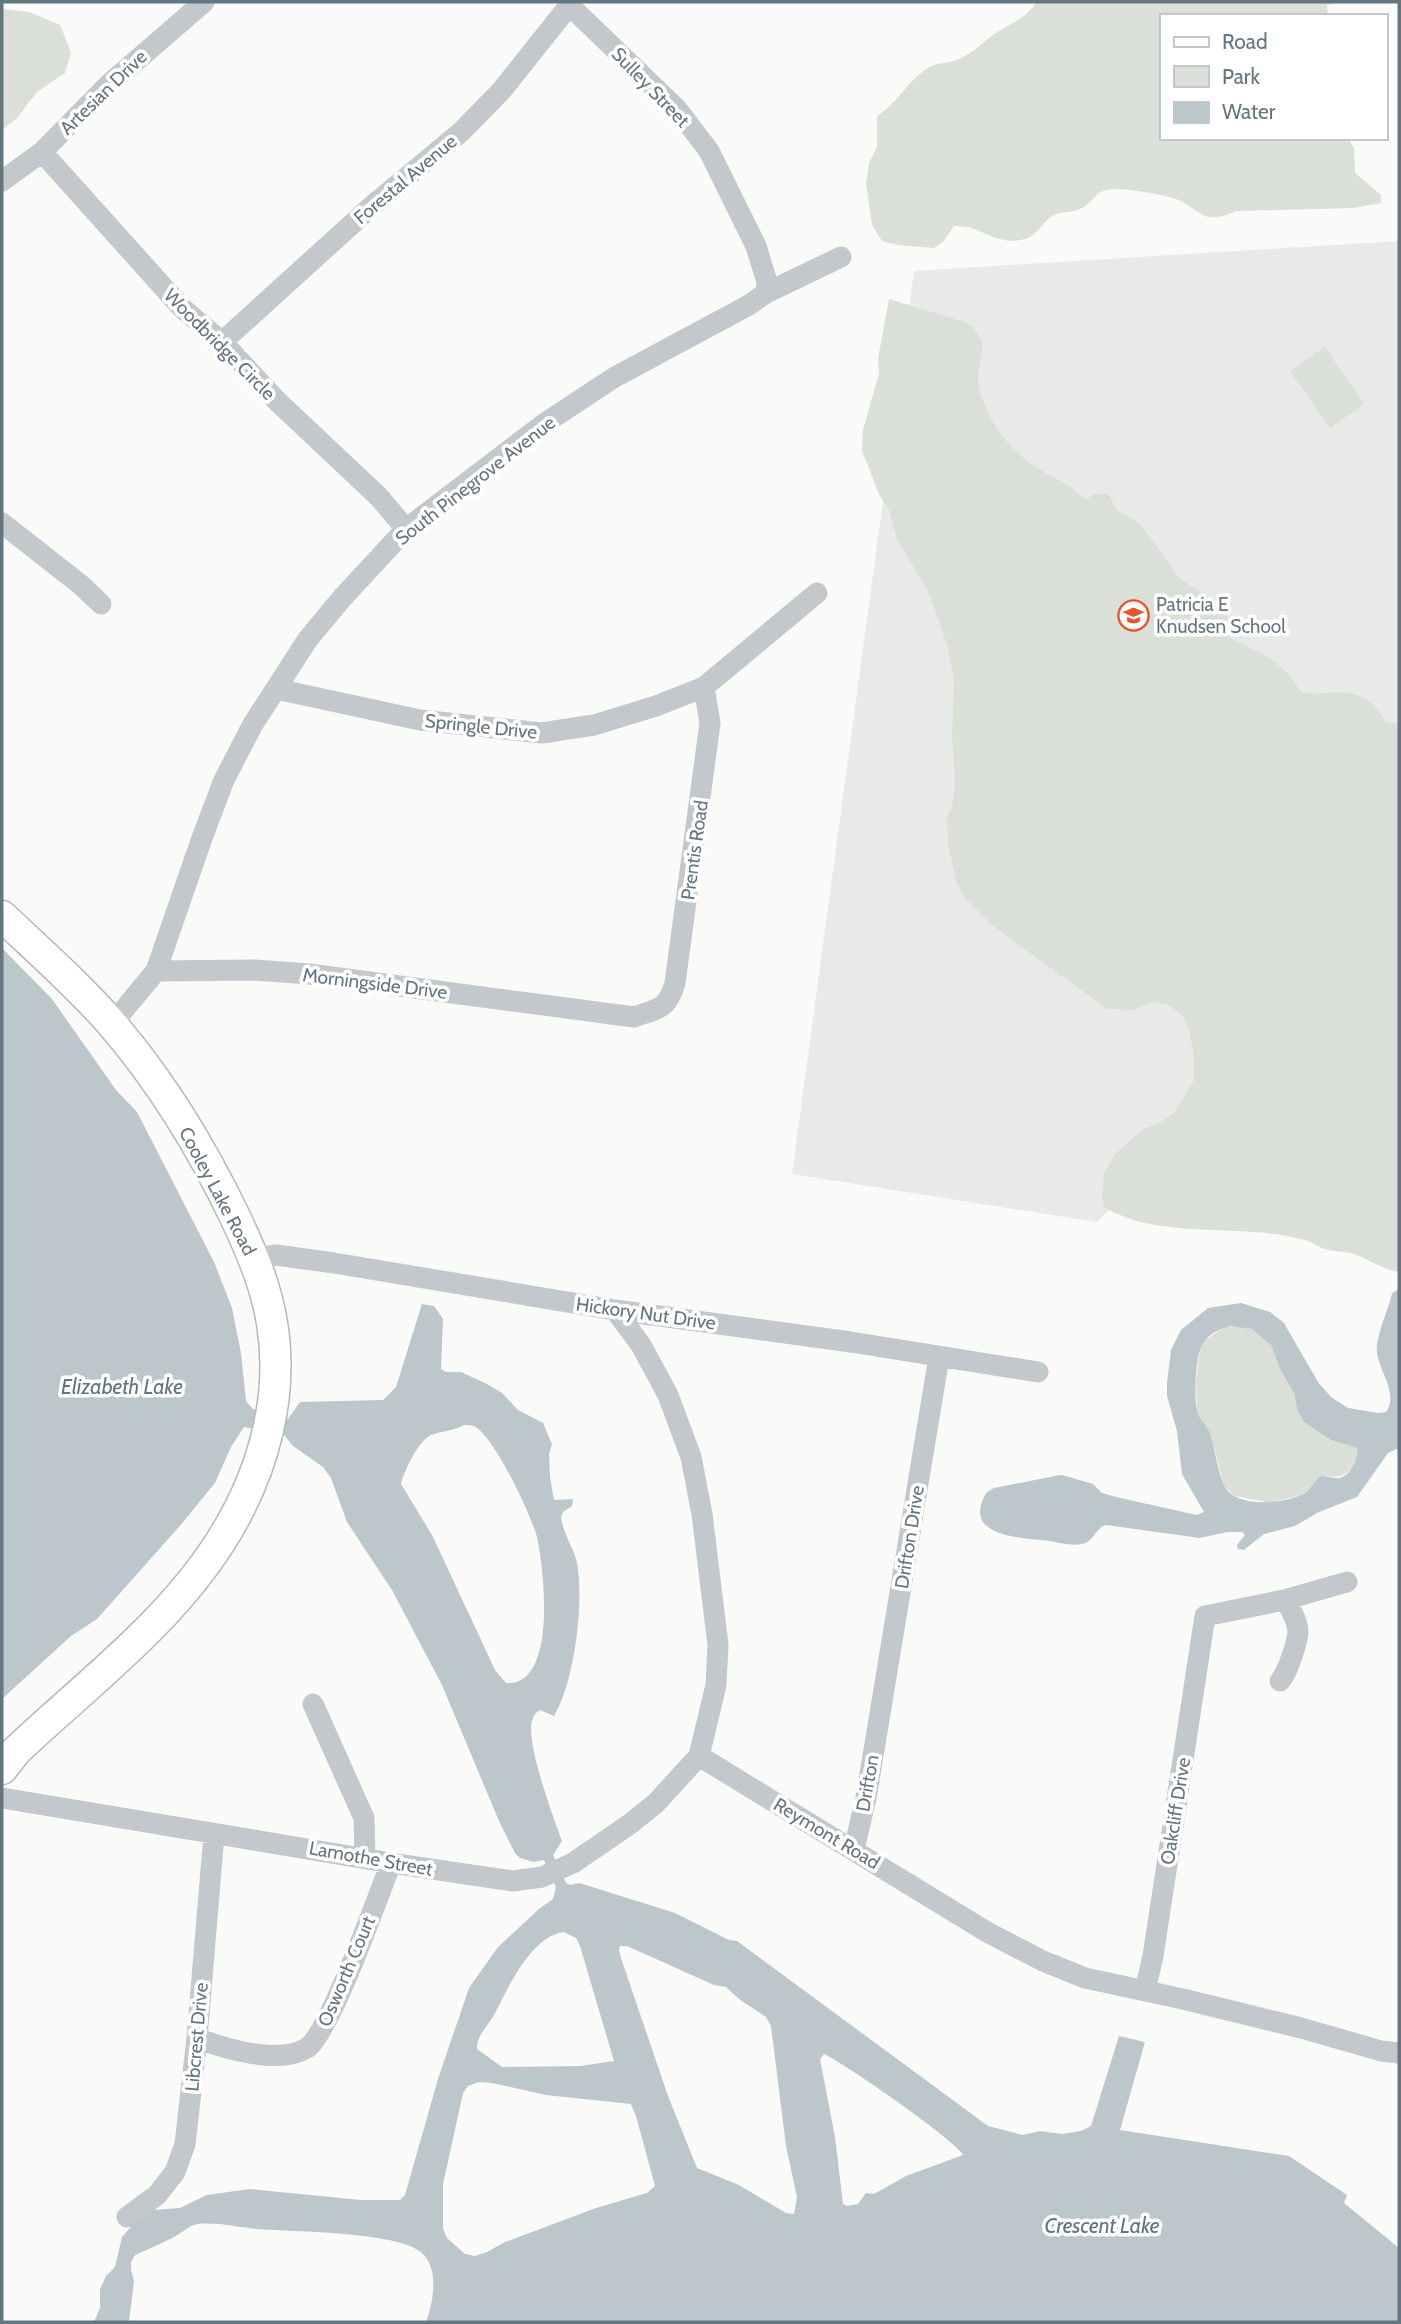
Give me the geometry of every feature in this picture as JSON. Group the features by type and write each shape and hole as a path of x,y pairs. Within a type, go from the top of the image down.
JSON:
{"main road":[{"name":"Cooley Lake Road","path":"2,916 66,975 112,1024 181,1120 218,1181 255,1258 272,1324 275,1365 273,1404 266,1439 249,1489 227,1531 189,1586 128,1649 16,1751 2,1769"}],"street":[{"name":"Artesian Drive","path":"2,181 42,152 108,85 204,2"},
{"name":"Sulley Street","path":"571,4 677,109 709,151 757,246 767,282 766,293"},
{"name":"Forestal Avenue","path":"222,342 373,205 461,132 502,90 571,4"},
{"name":"Woodbridge Circle","path":"42,152 182,308 222,342 277,401 379,497 407,529"},
{"name":"South Pinegrove Avenue","path":"156,971 224,780 253,724 308,639 407,529 545,424 615,377 749,305 766,293 841,257"},
{"path":"2,523 101,604"},
{"name":"Springle Drive","path":"276,689 420,720 542,733 594,725 656,706 704,687 817,593"},
{"name":"Prentis Road","path":"660,1008 671,999 676,983 699,819 710,723 704,687"},
{"name":"Morningside Drive","path":"156,971 254,970 309,974 634,1017 660,1008"},
{"path":"112,1024 156,971"},
{"name":"Hickory Nut Drive","path":"255,1258 276,1255 334,1263 615,1310 852,1342 1038,1373"},
{"path":"615,1310 641,1345 668,1395 691,1457 700,1503 718,1645 716,1685 699,1756"},
{"name":"Drifton Drive","path":"877,1717 939,1357"},
{"path":"1284,1600 1347,1582"},
{"path":"1280,1681 1286,1675 1298,1630 1288,1603 1284,1600"},
{"name":"Oakcliff Drive","path":"1145,1991 1153,1956 1205,1616 1284,1600"},
{"path":"313,1704 364,1818 365,1858"},
{"name":"Drifton","path":"854,1849 866,1798 877,1717"},
{"name":"Reymont Road","path":"699,1756 987,1932 1043,1961 1085,1978 1288,2025 1381,2051 1399,2053"},
{"name":"Lamothe Street","path":"2,1798 513,1881 555,1871 573,1863 656,1804 699,1756"},
{"name":"Libcrest Drive","path":"127,2217 157,2194 175,2172 185,2144 214,1834"},
{"name":"Osworth Court","path":"197,2038 216,2045 265,2055 298,2052 315,2041 330,2014 391,1863"}],"shaded area":[{"name":"Patricia E Knudsen School","path":"1399,241 1399,959 1096,1222 792,1174 914,271"}],"green space":[{"path":"1036,2 1341,2 1327,5 1328,14 1160,14 1160,140 1349,140 1354,148 1355,173 1381,195 1381,203 1354,208 1236,211 1224,216 1208,217 1173,198 1115,189 1098,193 1080,209 1054,215 1025,239 1005,240 972,228 954,226 943,242 934,248 882,241 872,225 866,183 869,163 877,147 877,116 921,73 932,66 955,61 969,54 1032,8"},
{"path":"2,9 29,12 60,25 71,53 65,73 37,92 17,118 2,130"},
{"path":"889,299 967,323 975,330 982,344 978,373 980,392 994,424 1008,443 1034,466 1070,487 1084,499 1088,499 1092,494 1109,494 1116,509 1141,525 1179,578 1219,604 1227,615 1230,638 1270,658 1288,674 1302,693 1350,693 1368,701 1386,723 1399,723 1399,1272 1354,1254 1326,1249 1283,1235 1154,1225 1105,1208 1102,1198 1104,1174 1114,1155 1143,1129 1174,1113 1194,1080 1190,1034 1183,1016 1169,1005 1152,1002 1132,1010 1107,1009 993,926 966,899 957,884 948,844 947,820 955,783 952,736 954,679 947,645 929,593 897,539 889,510 879,494 862,451 863,430 879,374 878,359"},
{"path":"1325,347 1364,404 1330,428 1290,371"},
{"path":"1224,1327 1252,1329 1271,1345 1280,1369 1294,1393 1297,1409 1330,1440 1357,1448 1357,1461 1345,1474 1327,1476 1301,1495 1270,1503 1235,1496 1224,1486 1210,1433 1197,1413 1196,1381 1203,1342"}],"water":[{"path":"2,948 52,999 116,1090 137,1112 214,1262 232,1308 241,1353 246,1401 253,1409 288,1419 300,1402 383,1400 396,1387 422,1304 434,1306 443,1319 441,1369 446,1372 461,1372 487,1384 502,1393 518,1410 543,1423 552,1444 549,1454 554,1500 573,1501 572,1506 563,1512 561,1517 576,1557 579,1580 576,1641 567,1683 554,1716 540,1710 533,1717 531,1728 541,1778 562,1841 553,1855 566,1883 579,1883 675,1913 729,1940 737,1941 988,2126 1023,2135 1040,2131 1062,2134 1081,2131 1091,2126 1119,2036 1145,2042 1120,2130 1289,2156 1347,2195 1344,2203 1399,2248 1399,2322 426,2322 431,2306 432,2270 424,2255 412,2247 371,2237 198,2224 135,2255 131,2262 134,2281 129,2322 94,2322 100,2308 100,2289 106,2276 115,2267 122,2237 136,2221 153,2210 180,2208 207,2195 250,2189 361,2200 400,2200 405,2195 438,2079 469,1988 498,1947 553,1899 556,1887 544,1860 534,1862 520,1858 515,1853 442,1685 392,1590 347,1522 331,1478 323,1467 293,1446 284,1435 244,1427 231,1447 215,1483 178,1528 97,1619 71,1636 2,1699","holes":["474,1426 502,1460 528,1512 540,1552 544,1598 541,1647 534,1666 523,1679 506,1683 495,1670 432,1535 401,1484 413,1456 426,1438 460,1427","564,1932 576,1938 580,1946 614,2061 580,2066 502,2067 477,2049 478,2040 522,1965 541,1943","620,1946 627,1946 714,1985 726,1987 766,2017 771,2026 786,2146 797,2197 794,2214 786,2213 739,2185 697,2168 668,2096 619,1950","824,2054 898,2102 942,2135 963,2155 906,2176 874,2194 866,2193 858,2204 847,2206 843,2204 835,2137 820,2059","479,2082 546,2095 631,2104 655,2186 647,2193 596,2208 505,2242 487,2252 475,2256 465,2254 447,2238 443,2229 443,2184 463,2093 468,2086"]},
{"path":"1399,1289 1399,1448 1388,1453 1357,1497 1319,1512 1295,1526 1264,1534 1244,1550 1238,1549 1237,1545 1245,1535 1242,1532 1227,1532 1200,1538 1106,1525 1086,1543 1078,1545 1011,1536 988,1526 981,1518 981,1507 987,1492 994,1488 1062,1475 1093,1484 1102,1493 1116,1497 1197,1515 1204,1512 1182,1474 1177,1431 1167,1396 1171,1350 1181,1330 1208,1308 1241,1303 1270,1312 1284,1323 1318,1382 1331,1397 1348,1408 1386,1412 1389,1390 1378,1360 1377,1346 1392,1293","holes":["1227,1327 1252,1329 1271,1345 1280,1369 1294,1393 1297,1409 1304,1422 1331,1440 1357,1448 1353,1466 1344,1476 1321,1476 1306,1492 1273,1502 1249,1501 1230,1493 1224,1485 1210,1433 1197,1410 1197,1365 1204,1342"]}],"place":[{"name":"Patricia E Knudsen School","path":"1133,615"}],"water label":[{"name":"Elizabeth Lake","path":"122,1387"},
{"name":"Crescent Lake","path":"1102,2226"}]}
